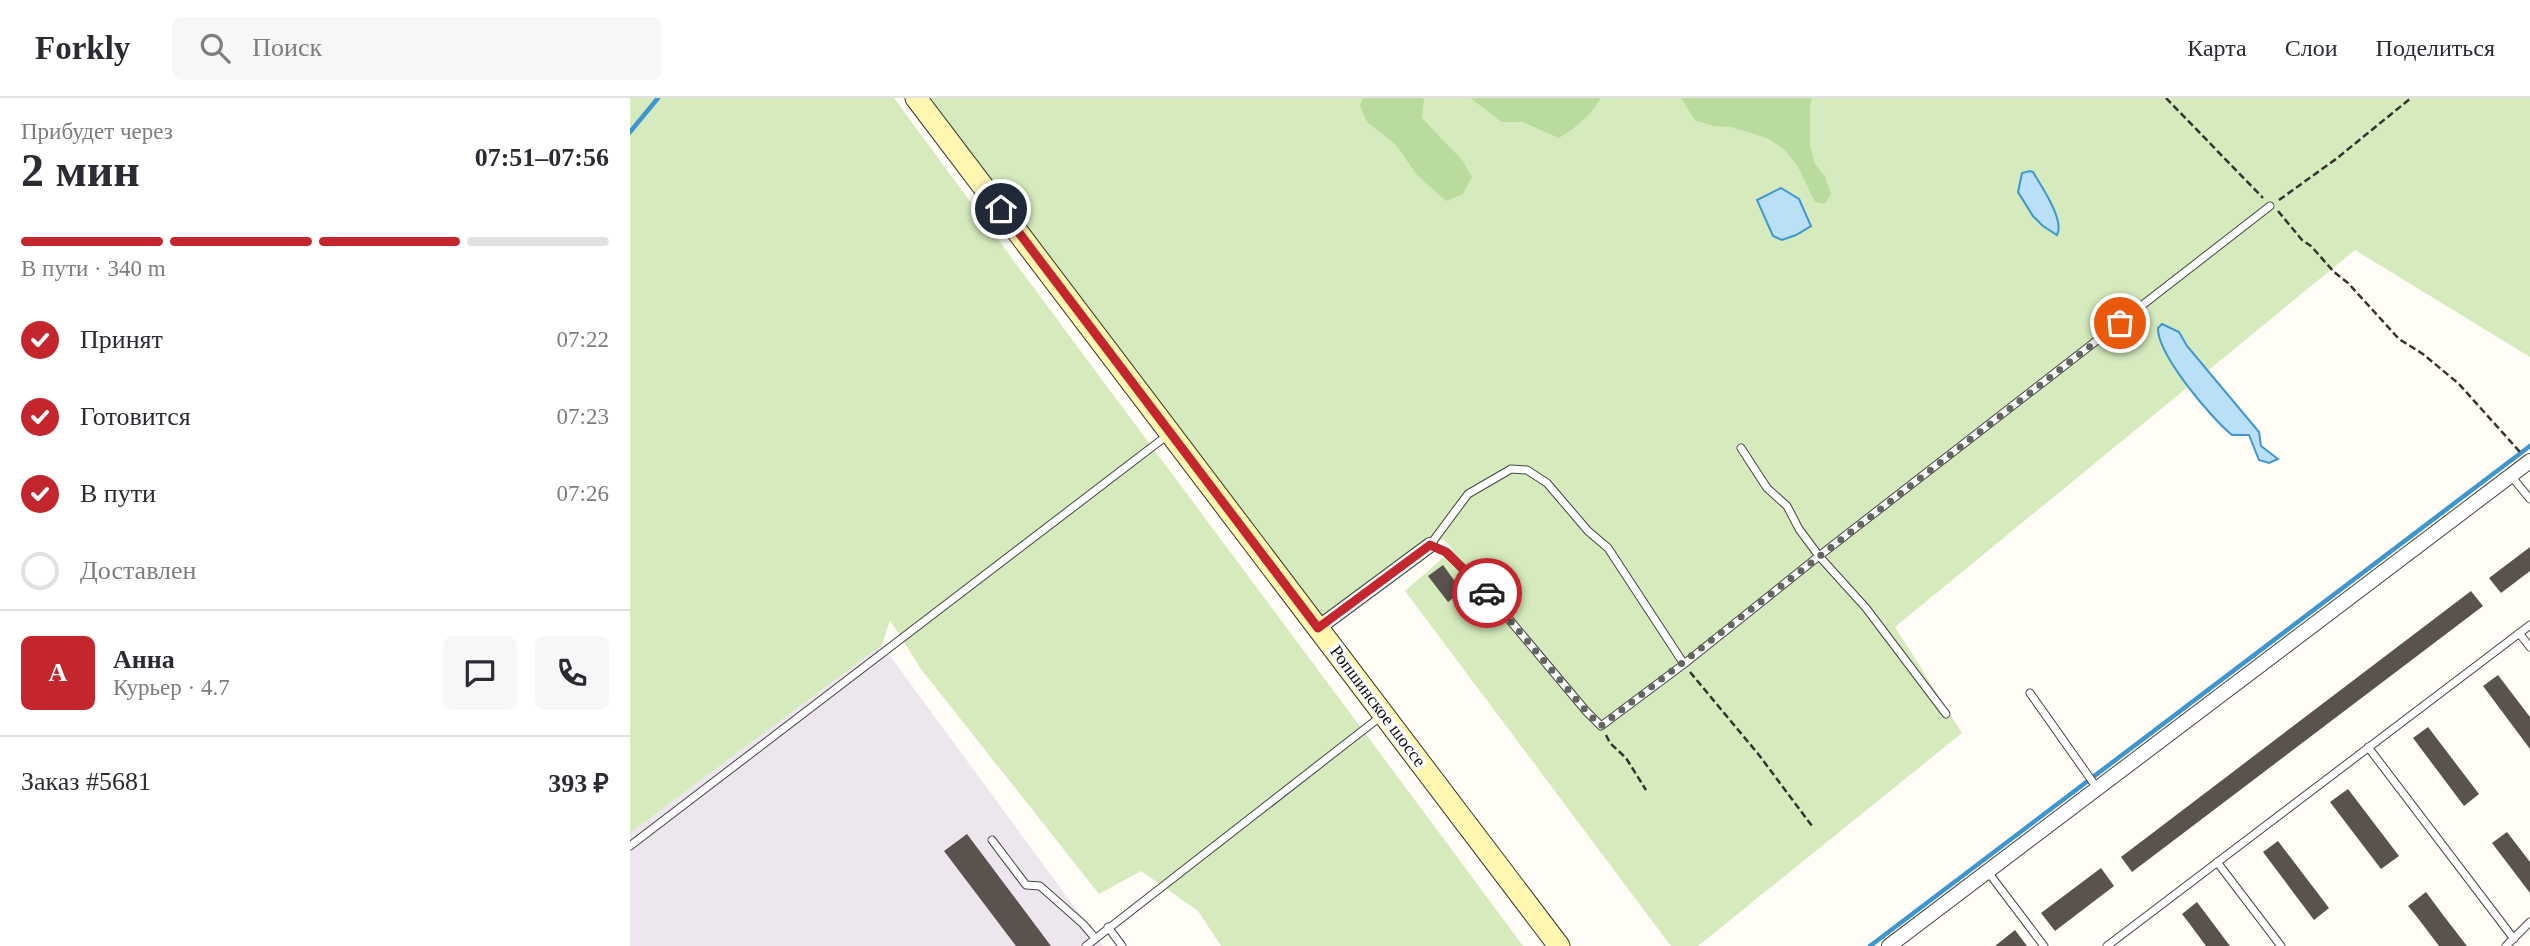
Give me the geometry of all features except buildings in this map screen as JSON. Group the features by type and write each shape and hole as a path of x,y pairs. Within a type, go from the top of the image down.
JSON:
{"main road":[{"name":"Ропшинское шоссе","path":"916,98 1559,946"}],"street":[{"path":"1889,946 2530,461"},
{"path":"1318,628 1430,545"}],"lane":[{"path":"1684,664 1608,548 1588,531 1547,483 1527,470 1511,469 1468,494 1430,545 1446,552 1482,587 1601,726 1684,664 2270,206"},
{"path":"630,846 1170,432"},
{"path":"1741,448 1767,488 1787,506 1799,529 1819,556 1866,608 1946,714"},
{"path":"2511,475 2530,499"},
{"path":"2107,946 2530,625"},
{"path":"2519,633 2530,647"},
{"path":"2030,693 2097,789"},
{"path":"1086,946 1384,715"},
{"path":"2368,747 2514,939"},
{"path":"992,840 1026,885 1040,886 1095,938"},
{"path":"2217,862 2281,946"},
{"path":"1987,872 2044,946"},
{"path":"2506,946 2530,922"},
{"path":"1108,928 1122,946"}],"path":[{"path":"2165,98 2270,206 2281,214 2302,240 2348,283 2399,339 2423,354 2459,384 2517,448"},
{"path":"2270,206 2336,159 2411,98"},
{"path":"1684,664 1759,755 1812,826"},
{"path":"1601,726 1610,743 1626,758 1646,790"}],"shaded area":[{"path":"882,645 1103,946 630,946 630,833"}],"green space":[{"path":"630,98 894,98 1523,946 1221,946 1198,911 1141,871 1099,894 921,669 890,620 882,645 630,833"},
{"path":"929,98 2530,98 2530,357 2355,250 1895,627 1962,733 1698,946 1671,946 1405,591 1453,549 1443,539 1326,625"},
{"path":"1363,98 1424,98 1422,118 1462,160 1472,177 1463,194 1446,201 1417,175 1396,145 1367,122 1360,106"},
{"path":"1470,98 1601,98 1583,121 1559,138 1522,122 1502,122"},
{"path":"1681,98 1812,98 1810,144 1814,162 1825,177 1831,194 1825,204 1815,202 1798,167 1786,151 1769,139 1732,127 1713,126 1695,120"}],"water":[{"path":"2030,171 2055,212 2059,229 2057,235 2033,216 2018,192 2022,173"},
{"path":"1781,188 1799,199 1811,226 1782,240 1773,236 1757,200"},
{"path":"2162,324 2179,332 2187,346 2259,432 2261,446 2278,459 2269,463 2259,460 2249,435 2232,435 2211,415 2175,369 2166,353 2158,328"}],"waterway":[{"path":"630,132 658,98"},
{"path":"1870,946 2530,446"}],"way so far":[{"path":"1487,593 1601,726 2120,323"}],"route":[{"path":"1001,209 1318,628 1430,545 1446,552 1487,593"}]}
